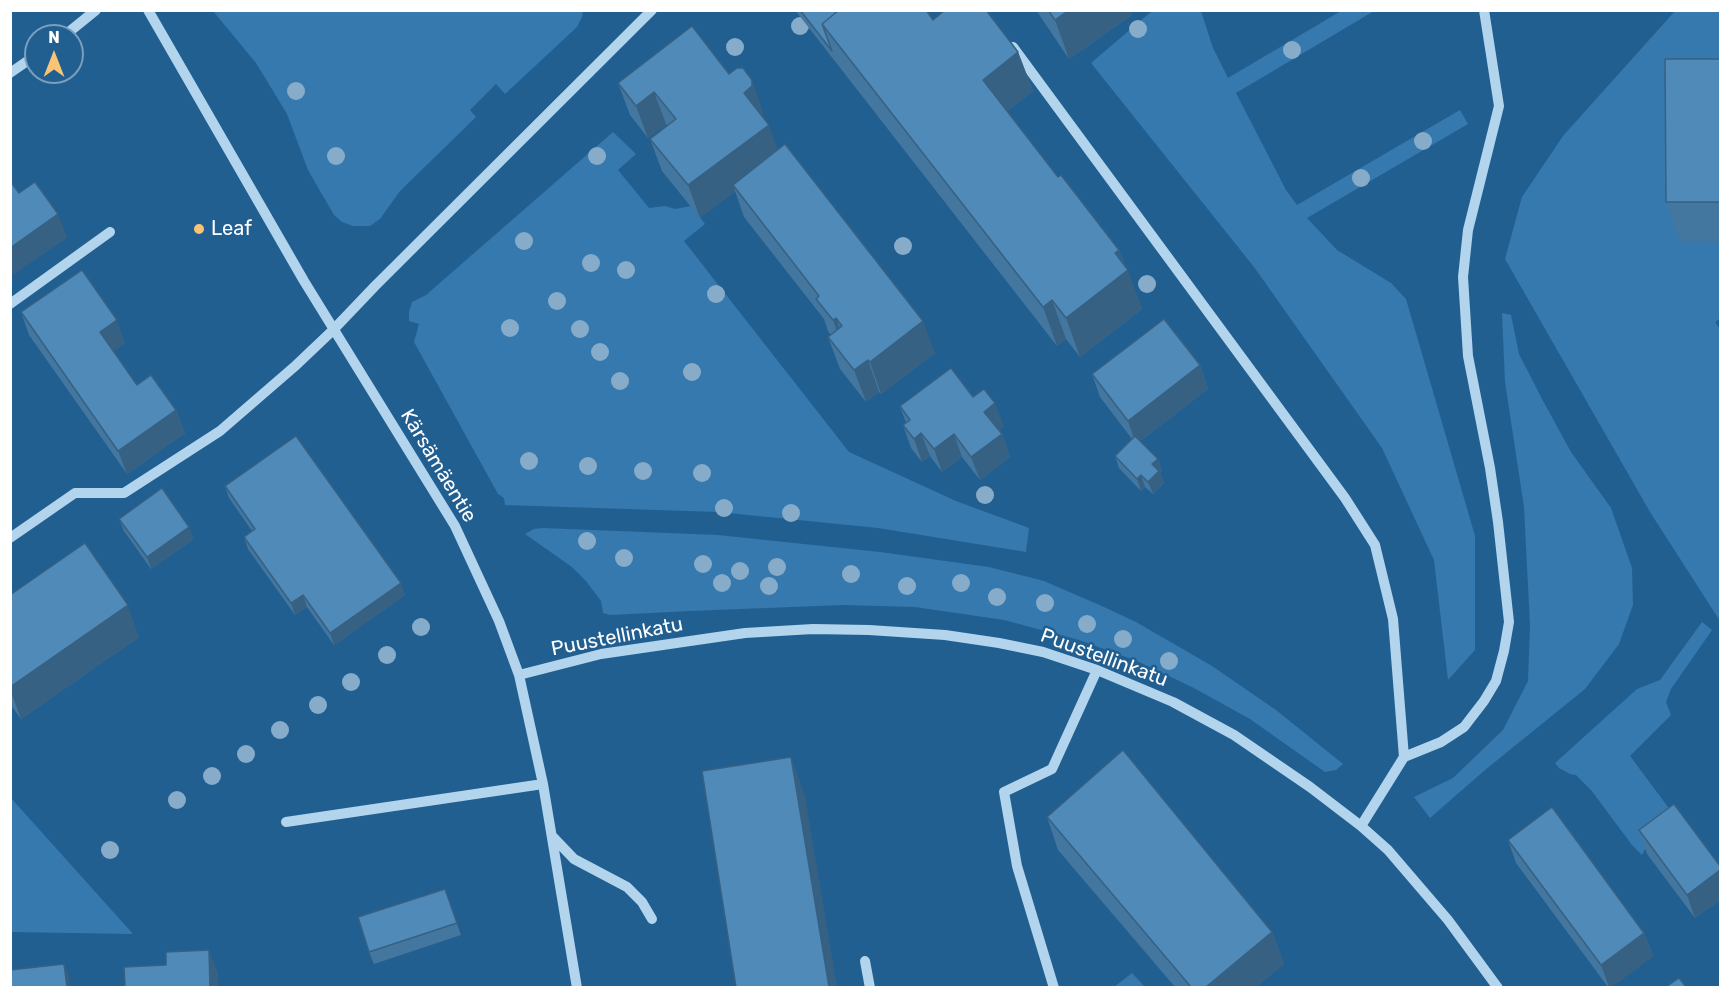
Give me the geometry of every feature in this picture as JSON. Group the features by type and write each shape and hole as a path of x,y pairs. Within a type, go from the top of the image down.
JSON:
{"street":[{"path":"79,24 96,10"},
{"name":"Kärsämäentie","path":"147,10 304,281 455,526 499,621 519,675 543,784 576,987"},
{"path":"10,538 75,493 124,493 220,431 334,329 652,10"},
{"path":"1404,757 1441,742 1464,726 1477,710 1496,681 1509,622 1490,468 1468,356 1463,278 1468,230 1499,106 1484,10"},
{"path":"1008,40 1345,498 1374,545 1393,619 1404,757 1362,826"},
{"path":"10,73 24,63"},
{"path":"10,304 110,232"},
{"name":"Puustellinkatu","path":"519,675 601,654 745,633 813,629 956,636 1042,652 1097,670 1173,702 1234,735 1310,787 1362,826 1388,850 1448,920 1498,987"},
{"path":"1054,987 1017,866 1004,792 1052,769 1097,670"},
{"path":"286,822 543,784"},
{"path":"551,835 574,859 636,894 652,919"},
{"path":"865,961 870,987"}],"shaded area":[{"path":"213,11 583,11 577,27 505,94 496,84 470,110 476,117 400,191 380,219 370,226 353,226 342,222 334,215 308,170 287,114 256,63"},
{"path":"1152,11 1201,11 1213,48 1228,78 1341,11 1374,11 1236,93 1286,190 1297,205 1460,110 1468,124 1307,218 1337,250 1391,283 1406,299 1475,536 1475,650 1448,680 1434,560 1382,448 1254,267 1091,63"},
{"path":"1675,11 1720,11 1720,319 1715,322 1720,329 1720,621 1650,512 1505,259 1522,197 1563,136"},
{"path":"613,132 636,154 618,170 649,208 665,206 675,209 691,206 705,224 684,241 849,452 956,501 1029,528 1026,552 878,528 718,512 505,505 504,498 498,494 414,342 419,324 409,321 409,312 412,302 426,295"},
{"path":"1502,313 1511,315 1519,354 1571,452 1611,508 1632,568 1633,605 1619,644 1585,689 1430,818 1414,797 1453,778 1503,730 1528,681 1530,625 1524,507 1505,382"},
{"path":"542,528 718,535 880,552 989,567 1044,581 1136,622 1212,666 1276,710 1343,764 1336,770 1325,772 1250,719 1192,687 1137,661 1079,640 1004,620 915,607 843,605 610,615 603,613 601,601 586,581 572,567 525,534"},
{"path":"1702,622 1712,630 1671,689 1666,702 1671,715 1630,756 1680,823 1645,849 1642,855 1591,790 1576,775 1559,768 1555,763 1637,689 1660,680"},
{"path":"11,798 133,934 11,932"},
{"path":"1132,973 1145,987 1114,987"}],"building":[{"path":"800,10 839,10 822,24 832,51"},
{"path":"839,10 926,10 933,20 945,10 986,10 1018,52 983,80 1058,177 1061,175 1119,250 1115,253 1128,270 1066,318 1052,300 1043,307 822,24"},
{"path":"1048,10 1069,10 1055,20"},
{"path":"692,26 729,74 737,68 743,68 752,80 752,86 744,93 769,125 688,185 650,139 676,119 654,92 636,106 618,83"},
{"path":"1665,59 1720,59 1720,202 1666,202"},
{"path":"785,144 923,321 870,362 868,360 854,370 828,337 842,326 836,318 833,320 816,299 819,296 733,185"},
{"path":"10,181 19,193 35,182 58,214 10,248"},
{"path":"82,270 117,320 100,332 137,385 151,375 176,410 118,451 21,312"},
{"path":"1164,319 1200,365 1128,421 1092,374"},
{"path":"951,368 973,397 984,389 995,403 984,412 1002,434 971,457 954,434 934,449 921,433 914,439 903,425 910,420 900,406"},
{"path":"296,436 401,583 330,633 303,595 291,603 244,537 255,529 225,486"},
{"path":"1135,436 1158,459 1152,464 1159,471 1148,482 1141,475 1137,479 1115,456"},
{"path":"162,488 189,527 147,557 119,519"},
{"path":"85,543 128,605 10,687 10,595"},
{"path":"1123,750 1272,932 1206,987 1191,987 1047,817"},
{"path":"791,757 829,987 736,987 702,771"},
{"path":"1674,804 1720,866 1720,870 1687,895 1639,830"},
{"path":"1552,807 1644,933 1601,965 1508,840"},
{"path":"445,889 457,923 369,952 358,917"},
{"path":"209,950 210,987 125,987 124,967 166,965 166,952"},
{"path":"64,964 67,987 10,987 10,970"},
{"path":"1679,978 1686,987 1666,987"}],"place":[{"name":"Leaf","path":"199,229"}]}
